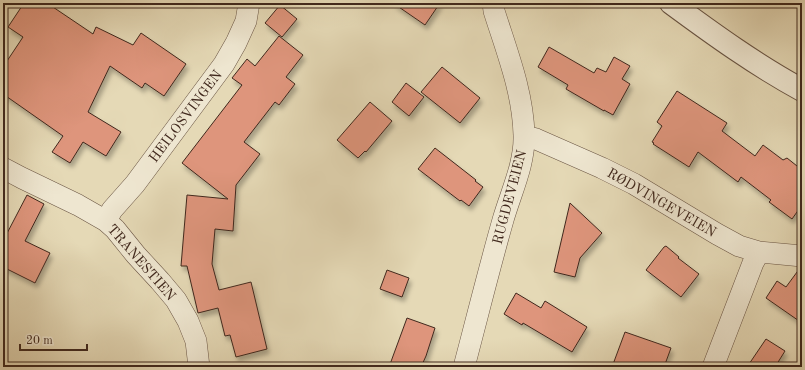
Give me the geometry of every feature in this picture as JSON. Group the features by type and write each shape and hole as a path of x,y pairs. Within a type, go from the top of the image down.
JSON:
{"street":[{"name":"HEILOSVINGEN","path":"106,221 112,210 135,184 224,64 246,21 249,3"},
{"name":"RUGDEVEIEN","path":"464,367 502,225 518,174 524,136 517,82 494,11 493,3"},
{"path":"671,3 712,34 785,81 802,90"},
{"name":"RØDVINGEVEIEN","path":"524,136 536,139 634,184 739,246 759,252 802,256"},
{"name":"TRANESTIEN","path":"3,168 78,205 106,221 115,229 176,300 188,321 196,341 199,367"},
{"path":"713,367 753,263 759,252"}],"building":[{"path":"24,3 47,3 93,34 96,27 133,45 141,33 186,64 164,96 145,83 142,88 110,66 88,112 121,132 106,156 83,142 70,163 52,152 63,136 3,94 3,67 23,37 8,27"},
{"path":"393,3 440,3 425,25"},
{"path":"280,5 297,19 282,37 265,23"},
{"path":"279,36 303,55 286,77 295,84 279,105 275,102 244,142 260,154 236,185 233,231 215,229 212,264 219,290 251,282 267,349 236,357 230,335 225,336 218,308 198,313 187,266 181,266 187,195 228,199 182,163 242,85 232,78 247,59 255,66"},
{"path":"549,47 594,73 597,68 606,72 614,57 630,66 622,79 630,84 613,115 566,89 568,85 538,67"},
{"path":"442,67 480,98 460,123 421,92"},
{"path":"406,83 424,97 409,116 392,102"},
{"path":"677,91 727,123 722,131 755,156 763,145 783,160 787,158 802,170 802,205 792,219 769,202 771,200 741,177 738,182 698,152 689,167 653,144 654,143 652,142 662,126 657,122"},
{"path":"370,102 392,121 366,152 365,151 358,158 337,140"},
{"path":"435,148 483,187 469,206 461,200 460,201 418,169"},
{"path":"27,195 44,204 25,241 50,253 35,283 3,267 3,241"},
{"path":"570,203 602,233 580,258 575,277 554,272"},
{"path":"666,246 679,257 678,258 699,274 681,297 646,270"},
{"path":"800,268 802,268 802,323 766,298 777,281 786,287"},
{"path":"387,270 409,278 402,297 380,289"},
{"path":"516,293 541,308 545,301 587,327 572,352 523,323 522,325 504,314"},
{"path":"407,318 435,328 426,356 421,367 389,367"},
{"path":"625,332 671,348 664,367 612,367"},
{"path":"766,339 785,351 775,367 747,367"}]}
